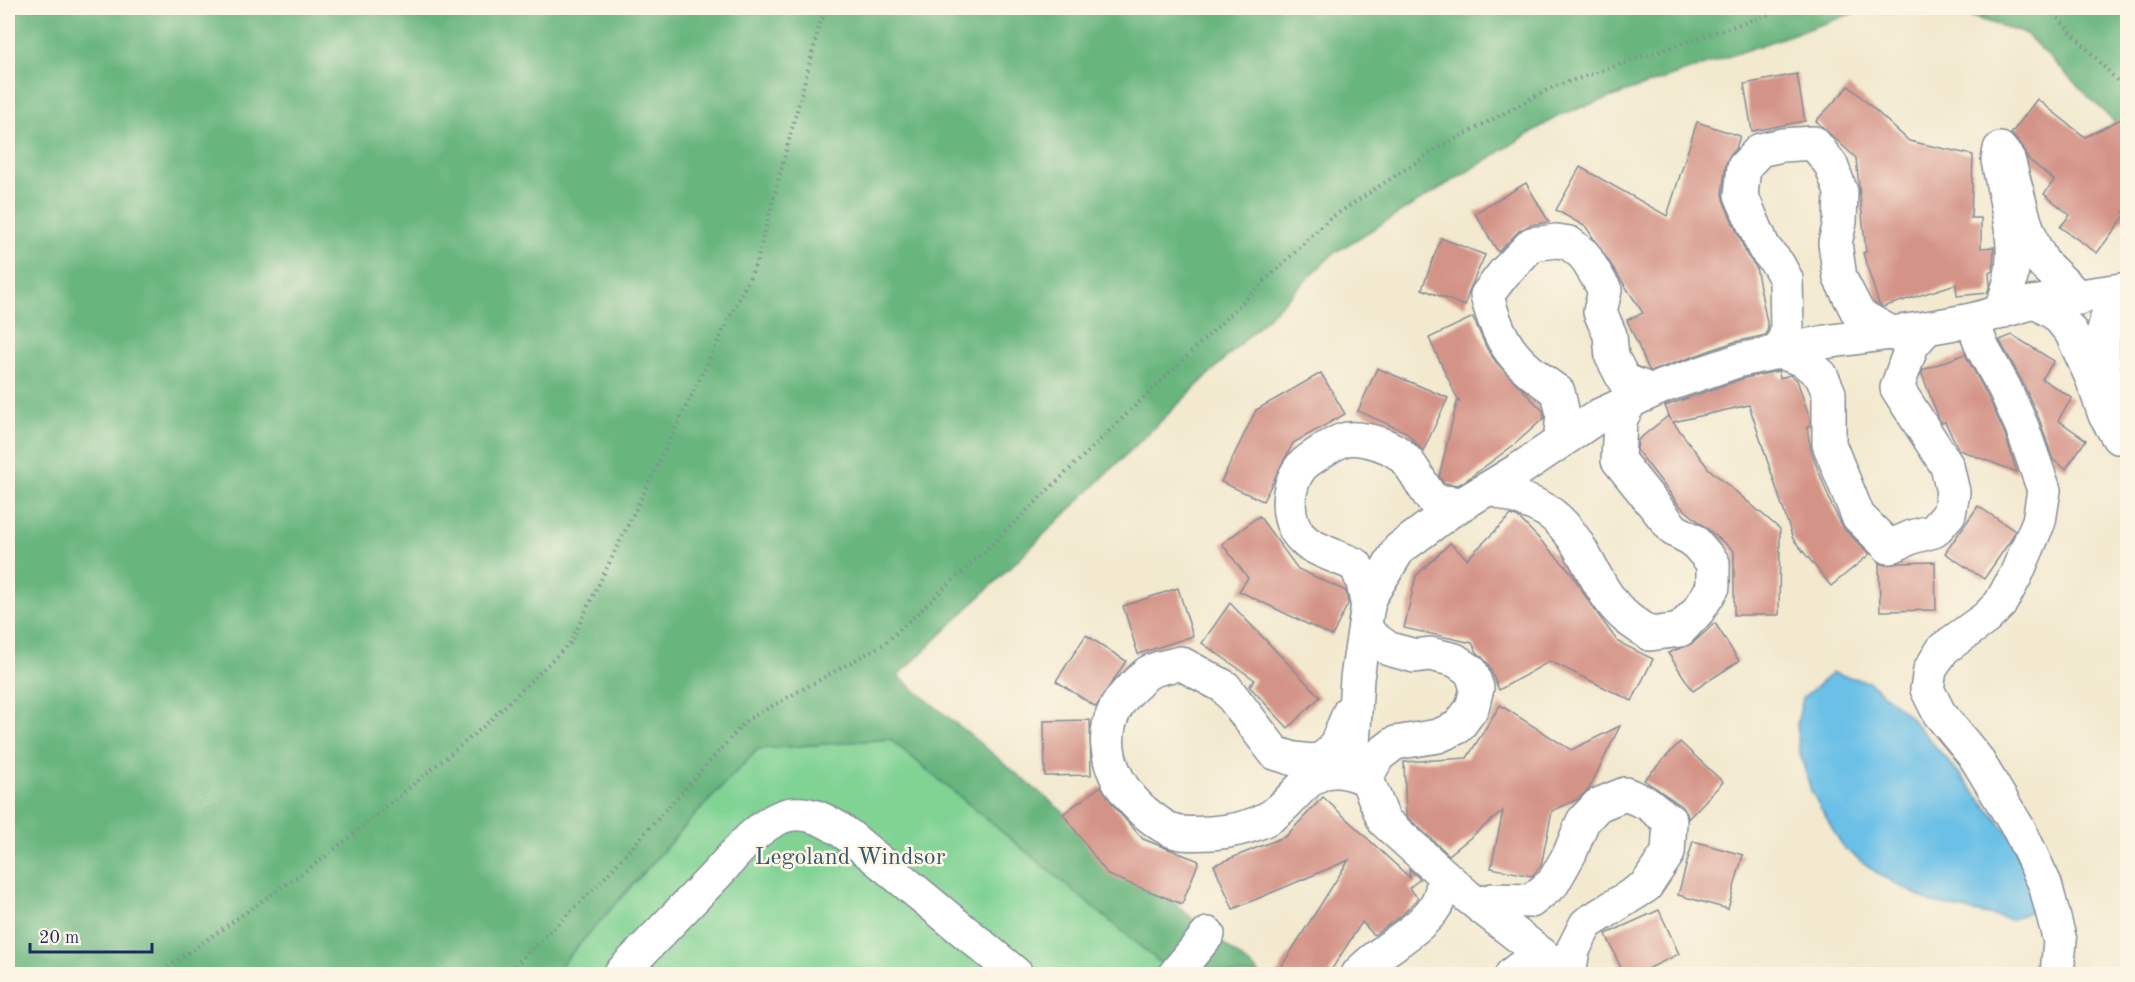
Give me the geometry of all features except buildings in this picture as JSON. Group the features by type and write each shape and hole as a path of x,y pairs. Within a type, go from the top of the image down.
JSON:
{"lane":[{"path":"1780,352 1786,332 1786,279 1778,264 1764,248 1741,195 1744,167 1760,150 1782,145 1814,143 1831,165 1841,192 1840,222 1835,243 1840,278 1859,315 1893,334"},
{"path":"2057,975 2060,941 2044,884 2020,831 1976,758 1939,713 1927,689 1930,670 1943,649 1986,618 2000,604 2039,521 2044,490 2022,427 1983,349 1986,317 2009,293 2014,264 2014,249 1998,160 2000,149 2008,159 2025,222 2043,263 2079,298"},
{"path":"1560,442 1563,414 1558,392 1535,377 1521,364 1502,339 1493,320 1488,295 1504,273 1532,244 1557,241 1569,243 1584,255 1605,290 1600,312 1610,335 1612,357 1624,380 1642,396"},
{"path":"1563,971 1444,876 1384,821 1353,745 1356,698 1369,598 1399,549 1461,504 1600,415 1642,396 1740,360 1825,342 1893,334 1986,317 2038,303 2126,290"},
{"path":"2038,303 2057,315 2071,332 2092,378 2105,415 2118,437 2106,389 2102,340 2116,297 2126,290"},
{"path":"1780,352 1803,360 1821,375 1829,393 1829,444 1858,516 1889,547 1934,531 1949,514 1953,492 1947,466 1897,388 1912,345 1927,328"},
{"path":"1489,488 1549,513 1564,526 1576,541 1606,592 1626,618 1650,634 1680,630 1698,611 1713,587 1713,563 1693,540 1674,530 1618,460 1620,420 1642,396"},
{"path":"1366,778 1378,756 1395,743 1438,736 1458,727 1472,708 1477,688 1470,671 1455,660 1430,654 1415,656 1389,649 1371,636 1366,617 1364,583 1356,565 1305,542 1289,518 1291,489 1302,467 1344,440 1364,441 1389,447 1409,461 1423,489 1434,501 1461,504"},
{"path":"1356,698 1334,749 1322,759 1312,761 1294,759 1275,753 1225,687 1180,663 1150,671 1125,692 1109,718 1108,749 1113,770 1129,797 1152,818 1178,833 1211,833 1244,828 1270,817 1312,778 1335,771 1366,778"},
{"path":"1478,904 1493,900 1531,901 1553,884 1570,853 1583,821 1598,805 1625,794 1647,803 1670,821 1668,853 1646,886 1586,924 1563,971"},
{"path":"620,975 754,835 782,817 800,814 819,817 835,825 1016,975"},
{"path":"1358,975 1369,962 1395,944 1426,917 1439,900 1444,876"},
{"path":"1175,975 1208,934"},
{"path":"1512,975 1529,961 1563,971"}],"path":[{"path":"158,975 325,857 483,728 570,643 756,264 821,20 829,8"},
{"path":"506,975 597,886 747,720 884,644 987,549 1329,219 1435,150 1553,87 1710,32 1788,8"},
{"path":"2044,8 2050,10 2127,92"},
{"path":"2123,211 2127,219"}],"green space":[{"path":"8,8 2127,8 2127,135 2026,34 1951,10 1857,12 1560,115 1334,253 898,676 1260,974 1174,974 890,739 758,749 695,815 553,974 8,974"},
{"name":"Legoland Windsor","path":"890,739 1175,974 553,974 695,815 758,749"}],"water":[{"path":"1832,673 1869,682 1906,713 1956,770 2013,839 2031,881 2034,909 2011,920 1930,902 1880,875 1843,847 1811,791 1799,749 1797,724 1803,698"}]}
